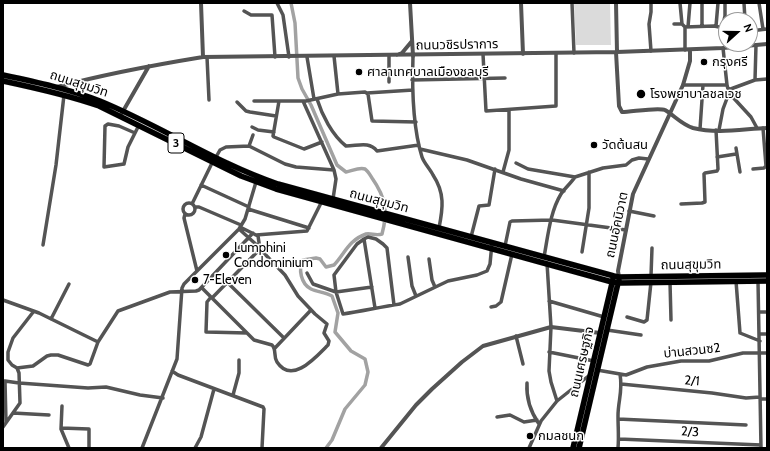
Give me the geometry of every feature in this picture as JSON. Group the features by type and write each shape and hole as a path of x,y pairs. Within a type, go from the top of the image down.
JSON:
{"main road":[{"name":"ถนนสุขุมวิท","path":"3,75 84,95 214,158 256,182 322,202 439,228 471,237 512,254 616,279 767,275"},
{"name":"ถนนสุขุมวิท","path":"3,81 64,95 122,113 139,125 243,171 265,180 333,200 354,208"},
{"name":"ถนนสุขุมวิท","path":"386,216 492,245 505,246 616,279"},
{"name":"ถนนเศรษฐกิจ","path":"573,448 604,317 616,279"},
{"name":"ถนนเศรษฐกิจ","path":"579,448 607,330 616,279"},
{"name":"ถนนสุขุมวิท","path":"651,279 670,282 767,281"}],"street":[{"path":"201,3 210,100"},
{"path":"277,3 283,15 291,57"},
{"path":"410,3 413,56 412,80 416,122 422,158 440,186 442,195 439,228"},
{"path":"521,3 523,54"},
{"path":"572,3 574,53"},
{"path":"616,3 620,110 622,112 627,112 661,109 680,122 693,128 700,129 717,130 765,128 766,166 764,168 753,169"},
{"path":"651,3 649,24 651,51"},
{"path":"680,3 688,50"},
{"path":"685,26 690,3"},
{"path":"702,3 702,26"},
{"path":"674,24 685,26 716,26 718,3"},
{"path":"759,3 765,29"},
{"path":"244,11 251,15 272,15 275,57"},
{"path":"396,56 402,53 412,41"},
{"path":"412,46 419,53 428,55"},
{"name":"ถนนวชิรปราการ","path":"56,87 149,66 205,57 413,56 718,48"},
{"name":"ถนนอัคนิวาต","path":"616,279 633,194 683,85 690,61 688,50"},
{"path":"681,204 705,202 704,174 718,170 717,130 728,91 723,52"},
{"path":"755,80 756,52"},
{"path":"483,54 486,111 556,106 556,53"},
{"path":"334,56 338,94"},
{"path":"389,56 389,82"},
{"path":"307,57 314,99 322,116 341,142 346,146 362,144 374,146 378,151 420,147 467,160 521,179 564,191"},
{"path":"122,113 149,66"},
{"path":"412,80 505,78"},
{"path":"728,91 755,80 767,79"},
{"path":"683,85 727,85"},
{"path":"700,129 703,85"},
{"path":"254,101 304,101 338,94 413,90"},
{"path":"728,91 751,117 757,128"},
{"path":"367,93 372,121 416,122"},
{"path":"44,245 56,165 64,95"},
{"path":"278,101 273,136 302,149 306,149 322,142"},
{"path":"304,101 334,170 336,179 333,200"},
{"path":"236,102 250,112 276,116"},
{"path":"503,172 509,150 509,110"},
{"path":"135,133 119,126 108,124 105,126 104,167 124,164 128,147 135,133 139,125"},
{"path":"252,127 258,130 274,132"},
{"path":"248,146 253,135"},
{"path":"185,214 192,214 194,211 193,206 214,158 220,150 226,147 248,146 284,164 296,167 334,170"},
{"path":"736,148 740,172"},
{"path":"717,157 736,154"},
{"path":"516,163 528,169 575,177 603,168 626,165 632,160 639,158 648,159"},
{"path":"471,237 479,206 489,206 495,169"},
{"path":"582,252 589,208 589,172"},
{"path":"544,257 556,204 575,177"},
{"path":"142,448 163,398 178,350 182,292 184,284 240,227 249,208 256,182"},
{"path":"201,185 249,208 309,228"},
{"path":"34,311 13,338 8,352 8,360 12,365 17,368 33,366 47,356 51,355 88,365 90,364 98,342 118,311 170,292 196,291 202,288 254,234 307,231 322,202"},
{"path":"197,271 184,218 185,214 183,209 187,204 199,207 254,234 258,238 260,249"},
{"path":"629,211 654,216"},
{"path":"505,246 510,222 552,220 626,230"},
{"path":"240,227 286,276 297,295 327,324 324,333 329,341 327,346 304,367 292,370 284,369 280,366 275,357 275,348 311,310"},
{"path":"394,305 387,248 376,239 368,237 364,239 357,244 334,273 336,292 343,314 400,304 448,281 477,275 487,271 490,264 492,245"},
{"path":"364,239 375,308"},
{"path":"627,317 644,322 647,320 652,248"},
{"path":"247,334 206,332 208,302 260,249"},
{"path":"491,307 496,306 501,302 512,254"},
{"path":"408,257 412,286 416,296"},
{"path":"429,260 432,280 435,287"},
{"path":"547,263 551,327 549,371 557,401"},
{"path":"307,274 313,284 336,292 372,287"},
{"path":"736,281 740,333 760,341"},
{"path":"758,281 761,446"},
{"path":"670,282 671,320"},
{"path":"228,283 284,338"},
{"path":"51,319 69,284"},
{"path":"202,288 254,340 270,344 275,348"},
{"path":"3,300 34,311 98,342"},
{"path":"550,301 604,317"},
{"path":"759,312 767,312"},
{"path":"381,448 416,405 462,362 483,346 551,327 600,333"},
{"path":"607,330 642,335"},
{"path":"759,334 767,334"},
{"path":"516,336 523,364"},
{"path":"549,352 594,361"},
{"name":"บ่านสวนซ2","path":"620,374 626,375 648,367 681,361 709,361 743,353 767,353"},
{"path":"233,395 239,373 239,360"},
{"path":"3,428 20,403 19,373 17,368"},
{"path":"597,370 620,374 621,384 618,419 618,448"},
{"path":"172,371 178,375 233,395 264,409 262,448"},
{"path":"530,447 538,422 557,401 590,374"},
{"path":"6,422 4,381 88,388 106,387 140,395 163,398"},
{"path":"527,383 527,398 529,406 538,422"},
{"name":"2/1","path":"621,384 712,392 746,398 767,399"},
{"path":"195,448 201,437 214,389"},
{"path":"62,406 61,428 69,448"},
{"path":"13,413 49,415"},
{"path":"497,417 510,415 524,422 538,422"},
{"path":"618,419 746,425"},
{"path":"61,428 89,429 89,448"},
{"name":"2/3","path":"619,439 761,446"},
{"path":"701,443 701,448"}],"shaded area":[{"path":"574,3 610,3 611,45 576,45"}],"waterway":[{"path":"291,3 295,23 298,78 302,89 311,105 337,165 346,172 360,168 365,169 377,185 383,199 385,212 382,234 366,234 355,240 334,265 326,267 320,259 316,258 303,260 301,264 301,276 305,284 313,290 332,296 338,313 335,332 351,351 365,359 368,372 365,385 345,409 332,440 326,448"}],"place":[{"name":"กรุงศรี","path":"704,62"},
{"name":"ศาลาเทศบาลเมืองชลบุรี","path":"359,72"},
{"name":"โรงพยาบาลชลเวช","path":"641,94"},
{"name":"วัดต้นสน","path":"594,145"},
{"name":"Lumphini Condominium","path":"226,255"},
{"name":"7-Eleven","path":"195,280"},
{"name":"กมลชนก","path":"530,436"}]}
